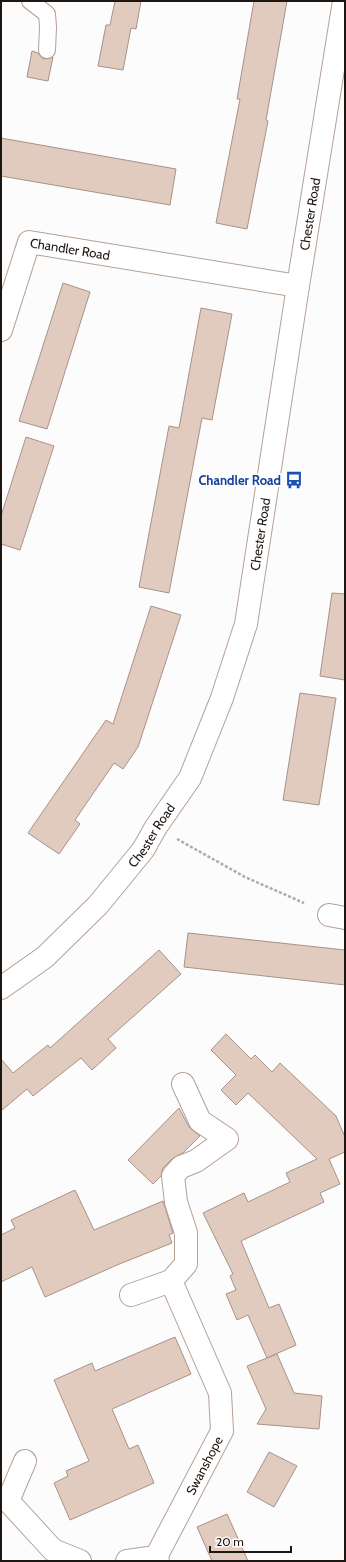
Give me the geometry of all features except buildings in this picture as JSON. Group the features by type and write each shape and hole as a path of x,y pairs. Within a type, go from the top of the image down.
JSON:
{"street":[{"name":"Chester Road","path":"1,988 45,957 98,905 143,850 156,827 190,778 222,698 246,624 344,1"},
{"name":"Chandler Road","path":"1,330 29,242 298,286"},
{"path":"131,1295 171,1281 186,1264 186,1233 176,1202 173,1176 181,1167 196,1161 227,1139 200,1121 183,1084"},
{"name":"Swanshope","path":"126,1561 157,1559 222,1431 220,1393 171,1281"},
{"path":"26,1461 5,1501 53,1550 80,1561"}],"lane":[{"path":"30,1 47,14 47,50"}],"path":[{"path":"156,827 245,877 304,903"}],"place":[{"name":"Chandler Road","path":"294,480"}]}
